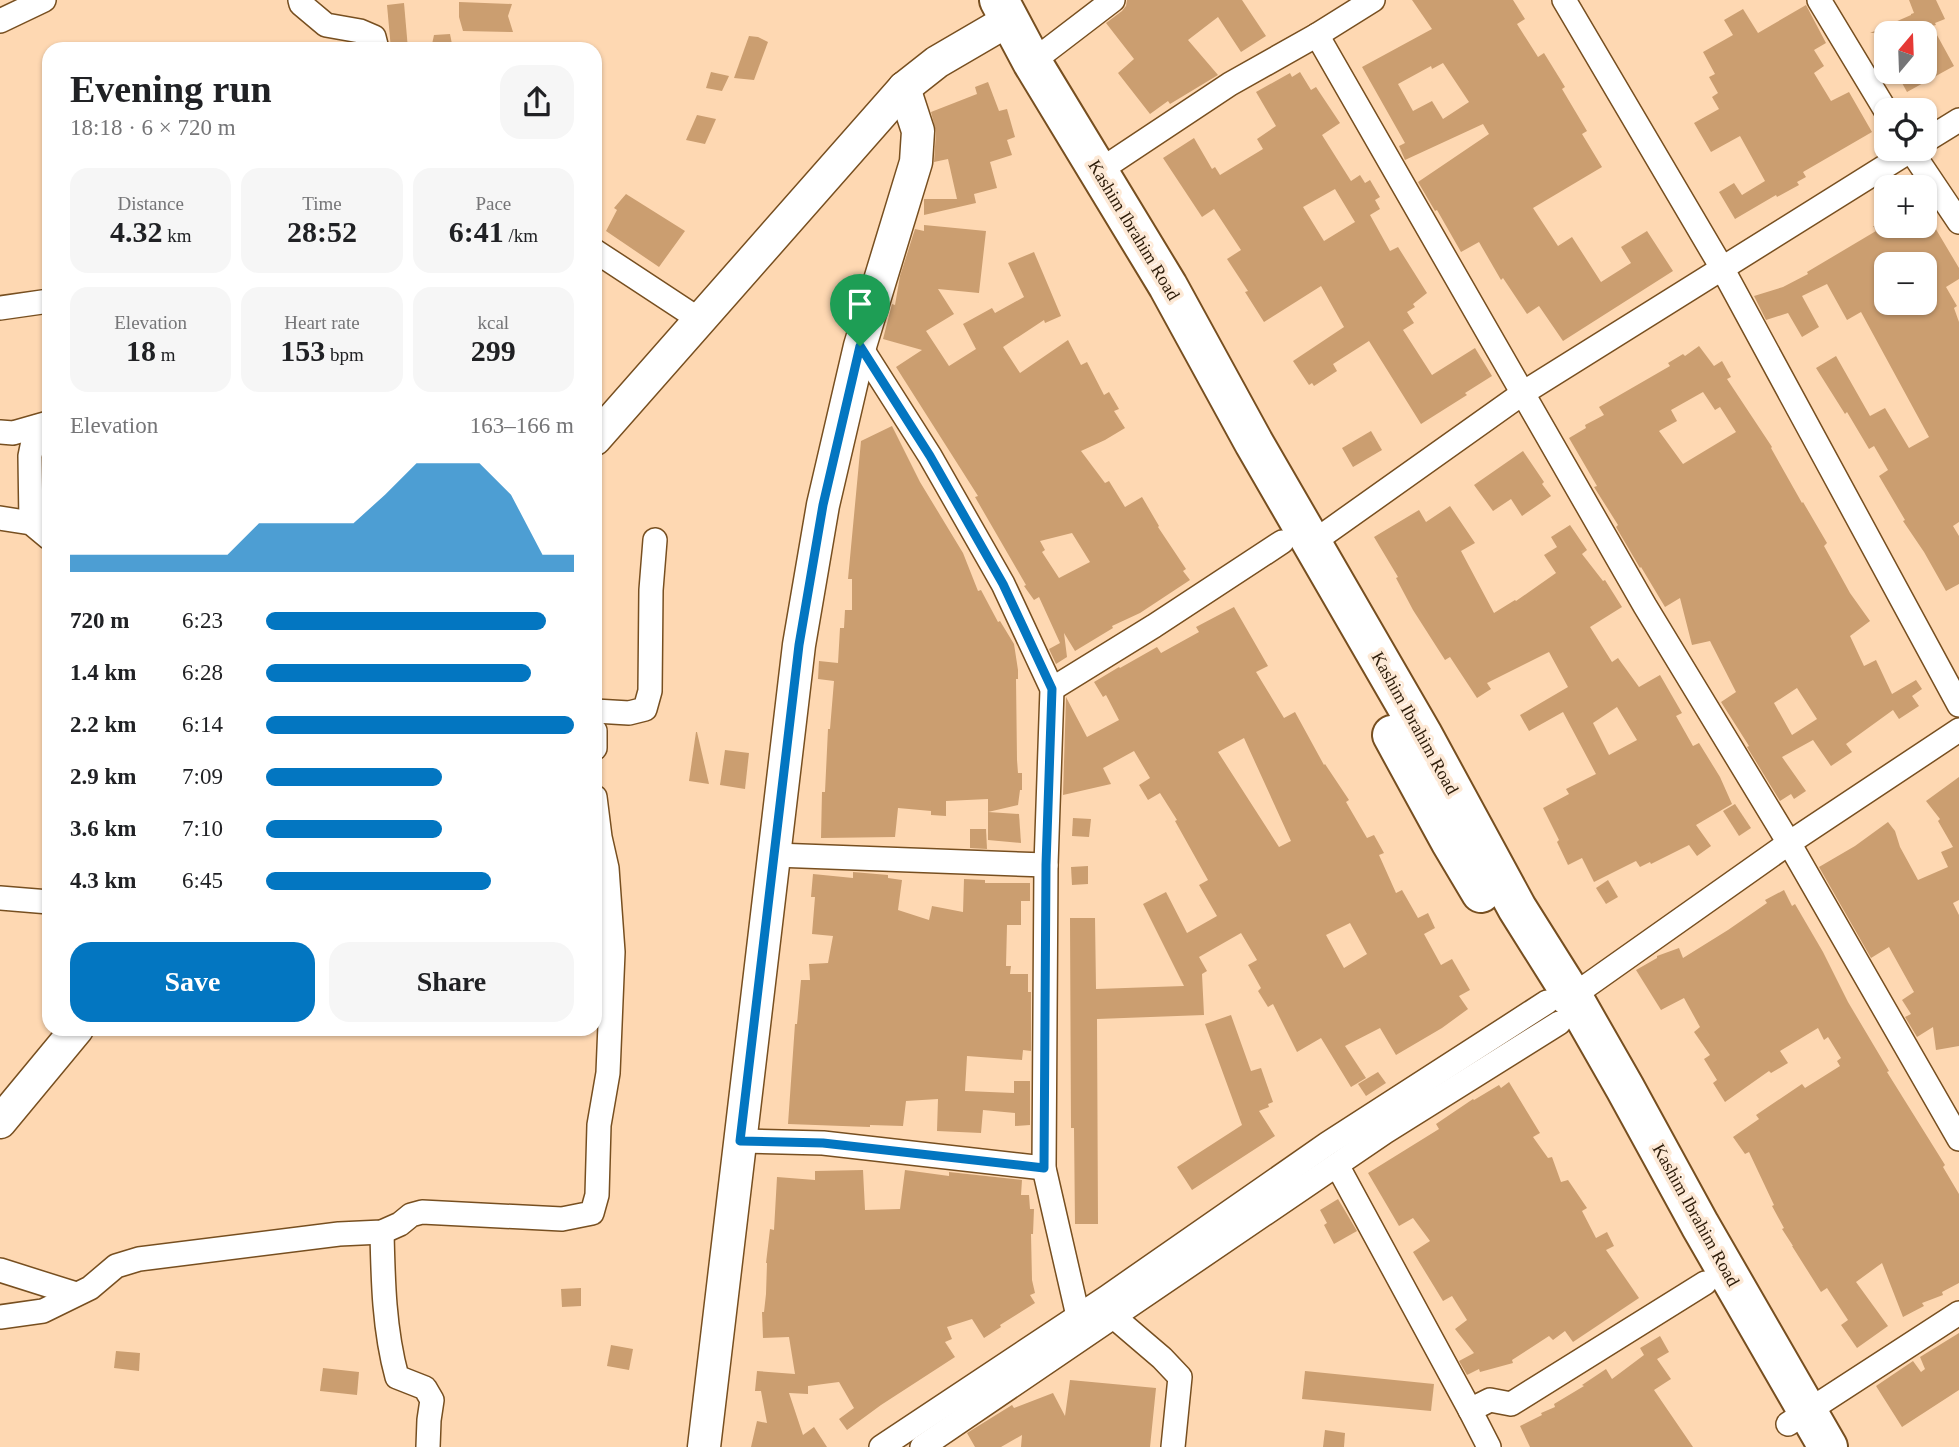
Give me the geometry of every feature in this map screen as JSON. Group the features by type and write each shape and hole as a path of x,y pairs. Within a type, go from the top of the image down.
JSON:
{"highway":[{"name":"Kashim Ibrahim Road","path":"993,13 1032,62 1168,286 1254,443 1297,543"},
{"name":"Kashim Ibrahim Road","path":"993,13 1097,211 1297,543 1423,735 1517,908 1557,1008 1705,1283 1799,1428 1828,1447"},
{"name":"Kashim Ibrahim Road","path":"1557,1008 1707,1237 1799,1428"}],"street":[{"path":"0,21 44,0"},
{"path":"300,0 301,4 326,25 360,31 374,37 375,42"},
{"path":"1032,62 1112,0"},
{"path":"1099,171 1230,84 1373,0"},
{"path":"1564,0 1722,268 1959,705"},
{"path":"1819,0 1878,98"},
{"path":"602,431 904,88 993,13"},
{"path":"1317,35 1645,606 1789,843 1959,1139"},
{"path":"704,1447 804,620 823,505 860,346 916,162 918,131 904,88"},
{"path":"1937,134 1959,120"},
{"path":"1052,689 1297,543 1522,393 1893,161"},
{"path":"1923,161 1959,222"},
{"path":"602,256 700,320"},
{"path":"0,308 42,302"},
{"path":"860,346 930,456 1003,584 1052,689 1046,865 1044,1168 1078,1316"},
{"path":"0,432 13,433 42,425"},
{"path":"31,523 30,456 42,425"},
{"path":"0,519 31,523 42,532"},
{"path":"602,711 629,713 645,709 650,691 651,590 655,540"},
{"path":"922,1447 1385,1132 1789,843 1959,730"},
{"path":"0,1317 43,1311 90,1288 116,1266 139,1259 339,1234 382,1232 400,1224 411,1215 422,1212 562,1219 592,1213 597,1195 599,1125 608,1073 612,952 607,868 602,846"},
{"path":"775,855 1046,865"},
{"path":"0,898 42,901"},
{"path":"881,1447 1078,1316 1327,1144 1557,1008"},
{"path":"0,1122 72,1036"},
{"path":"740,1141 823,1143 1044,1168"},
{"path":"1337,1165 1489,1447"},
{"path":"382,1232 383,1284 393,1362 397,1377 425,1388 432,1400 428,1447"},
{"path":"0,1270 76,1294"},
{"path":"1470,1410 1490,1400 1511,1404 1705,1283"},
{"path":"1799,1428 1959,1313"},
{"path":"1114,1317 1180,1377 1172,1447"}],"building":[{"path":"1127,0 1242,0 1266,36 1241,52 1218,17 1188,40 1218,75 1170,104 1168,101 1150,114 1118,73 1134,59 1106,23 1122,11"},
{"path":"1412,0 1513,0 1525,19 1517,24 1538,57 1544,53 1565,87 1562,89 1587,131 1582,134 1602,167 1533,208 1558,246 1572,237 1601,282 1631,263 1621,247 1647,231 1673,271 1563,341 1539,306 1527,314 1503,278 1501,280 1479,242 1461,252 1418,182 1489,134 1483,124 1405,160 1399,146 1405,143 1362,67 1432,29","holes":["1443,63 1469,102 1443,119 1432,101 1413,111 1398,84 1431,66 1432,69"]},
{"path":"1909,0 1936,0 1945,19 1937,22 1897,21 1914,13"},
{"path":"459,2 512,4 508,16 513,32 463,31"},
{"path":"404,3 407,42 390,42 387,5"},
{"path":"1806,5 1826,43 1814,50 1824,66 1814,73 1831,101 1849,92 1872,132 1803,172 1806,177 1797,182 1799,185 1735,219 1719,192 1734,183 1742,195 1765,181 1740,136 1711,152 1694,123 1719,109 1712,97 1718,93 1709,77 1715,74 1703,52 1733,35 1724,20 1743,9 1758,33"},
{"path":"450,34 452,42 432,42 434,35"},
{"path":"1937,35 1954,66 1937,75"},
{"path":"749,36 768,42 754,80 734,78"},
{"path":"711,72 729,76 722,91 706,88"},
{"path":"1300,72 1311,90 1316,87 1340,123 1322,135 1351,181 1360,175 1365,183 1370,180 1380,197 1375,200 1380,209 1370,215 1390,251 1398,247 1427,293 1407,312 1414,323 1403,330 1432,375 1475,348 1492,376 1421,424 1369,341 1333,364 1337,371 1314,386 1312,383 1309,385 1293,361 1344,327 1321,286 1264,322 1227,259 1241,250 1214,209 1202,217 1163,158 1194,138 1212,169 1215,167 1220,175 1263,149 1257,139 1276,126 1256,92 1290,73 1292,77","holes":["1335,189 1355,222 1324,241 1303,207"]},
{"path":"988,82 999,111 1007,109 1015,137 1007,140 1012,155 990,162 997,188 974,194 976,203 924,215 924,199 957,199 948,159 934,162 936,132 931,112 977,94 975,87"},
{"path":"1903,84 1921,84 1907,92"},
{"path":"697,115 716,119 705,144 686,140"},
{"path":"626,194 685,231 659,267 606,231 617,210 614,208"},
{"path":"924,225 986,231 979,293 938,289 954,314 926,331 949,366 976,349 963,324 992,308 995,313 1024,297 1008,263 1034,252 1061,316 1045,323 1044,320 1003,347 1020,373 1068,340 1081,365 1087,362 1104,395 1109,392 1119,409 1114,411 1125,428 1081,451 1105,483 1109,481 1125,507 1142,497 1190,580 1075,651 1064,633 1067,657 1056,664 1049,649 1060,643 1039,597 1034,600 1024,586 1026,585 975,497 978,496 896,367 922,350 883,339 915,229 924,231","holes":["1072,533 1090,562 1059,578 1042,552 1045,550 1040,541"]},
{"path":"1937,231 1959,268 1959,279 1946,287 1957,306 1954,308 1959,322 1959,522 1953,526 1959,536 1959,584 1946,591 1879,476 1888,470 1874,446 1869,449 1816,368 1836,356 1870,416 1885,408 1909,448 1929,437 1861,312 1847,320 1827,284 1802,296 1819,327 1802,337 1788,313 1766,320 1754,296 1783,287 1808,274 1807,272 1874,232 1874,238 1937,238"},
{"path":"1699,346 1714,366 1722,361 1731,377 1727,379 1772,447 1827,543 1824,546 1850,593 1870,621 1850,636 1864,666 1876,660 1892,694 1916,680 1922,689 1912,696 1919,706 1899,719 1893,710 1846,744 1852,752 1831,766 1813,740 1782,757 1806,791 1794,799 1791,794 1780,801 1721,702 1736,692 1710,641 1692,645 1680,598 1665,607 1616,527 1618,525 1594,487 1597,486 1569,438 1604,415 1599,407 1670,366 1668,363 1683,354 1685,356","holes":["1703,392 1715,410 1720,407 1736,432 1683,464 1659,431 1677,421 1671,410","1797,688 1817,719 1792,735 1774,703"]},
{"path":"892,426 920,482 963,553 978,591 981,590 998,622 1000,621 1014,644 1018,670 1017,760 1018,773 1022,773 1022,790 1018,805 988,812 988,799 946,801 946,816 931,815 931,811 898,808 895,837 821,838 822,792 825,792 828,729 834,681 818,679 819,661 838,663 840,628 844,628 845,610 852,610 852,579 848,579 861,441"},
{"path":"1371,431 1382,450 1353,467 1342,448"},
{"path":"1523,451 1551,496 1522,516 1511,499 1493,511 1474,485"},
{"path":"1450,506 1475,543 1461,551 1494,613 1556,573 1544,555 1557,547 1551,537 1570,525 1587,550 1582,554 1603,581 1605,580 1622,607 1590,627 1612,662 1618,658 1639,687 1660,675 1682,713 1676,716 1693,746 1699,743 1720,777 1732,804 1696,825 1711,846 1697,856 1689,845 1651,864 1650,862 1640,867 1636,861 1594,882 1582,858 1568,865 1543,808 1569,794 1566,789 1596,774 1563,712 1529,731 1520,715 1568,687 1549,652 1487,683 1491,689 1477,698 1450,657 1445,660 1413,610 1396,578 1398,577 1374,537 1419,510 1426,522","holes":["1617,707 1637,740 1609,755 1593,723"]},
{"path":"1234,607 1268,666 1256,672 1284,718 1295,712 1324,765 1349,800 1346,802 1367,838 1374,835 1384,853 1379,855 1396,893 1402,890 1418,918 1428,913 1435,928 1424,934 1441,965 1452,959 1470,990 1459,996 1468,1009 1396,1055 1380,1028 1345,1046 1366,1078 1351,1087 1321,1038 1297,1052 1273,1004 1268,1007 1258,991 1261,988 1248,965 1257,960 1241,933 1199,957 1207,971 1202,974 1204,1015 1097,1019 1098,1224 1075,1224 1074,1128 1071,1128 1070,918 1095,918 1096,989 1184,986 1143,904 1166,892 1187,933 1217,916 1199,885 1208,880 1175,821 1177,820 1160,793 1148,800 1139,785 1150,778 1134,751 1103,768 1111,784 1063,795 1066,697 1087,737 1119,720 1106,695 1103,697 1094,682 1157,647 1161,653 1199,632 1196,627","holes":["1244,738 1291,841 1279,847 1218,752","1350,923 1367,954 1344,968 1326,935"]},
{"path":"697,732 709,784 689,781"},
{"path":"725,750 749,753 745,789 720,785"},
{"path":"1959,777 1959,900 1953,903 1959,915 1959,1046 1936,1050 1933,1027 1917,1037 1905,1017 1911,1014 1902,1000 1914,992 1889,947 1871,958 1819,867 1888,822 1918,880 1948,867 1941,852 1953,847 1938,821 1940,819 1926,801"},
{"path":"1735,804 1751,828 1739,836 1723,811"},
{"path":"988,812 1019,814 1021,843 988,840"},
{"path":"1073,818 1091,819 1089,837 1072,836"},
{"path":"970,829 986,829 987,849 970,848"},
{"path":"1088,866 1088,884 1072,885 1071,867"},
{"path":"853,872 888,875 888,878 902,880 898,910 929,920 932,906 963,912 964,879 985,880 985,883 1030,883 1030,901 1021,901 1021,925 1007,925 1006,966 1011,966 1010,974 1028,974 1028,992 1031,992 1031,1051 1023,1050 1022,1060 967,1056 965,1091 1014,1093 1014,1081 1030,1081 1030,1125 1015,1126 1015,1113 983,1110 981,1133 937,1131 938,1099 906,1101 903,1126 788,1124 801,980 810,980 809,964 828,963 833,936 812,934 815,897 811,897 813,874 853,878"},
{"path":"1608,880 1618,897 1606,904 1596,888"},
{"path":"1784,890 1823,952 1848,1002 1889,1071 1887,1072 1945,1165 1943,1167 1959,1194 1959,1283 1942,1292 1943,1295 1922,1303 1924,1306 1903,1317 1882,1263 1856,1282 1888,1326 1857,1348 1841,1325 1848,1320 1827,1288 1821,1292 1792,1246 1749,1152 1745,1154 1733,1137 1759,1119 1756,1115 1802,1084 1805,1088 1840,1066 1837,1061 1841,1058 1828,1037 1824,1040 1818,1028 1780,1051 1788,1063 1771,1073 1769,1071 1725,1102 1713,1083 1717,1080 1704,1059 1710,1055 1694,1032 1700,1027 1684,998 1661,1010 1636,970 1657,956 1679,948 1683,958 1767,903 1765,900"},
{"path":"1231,1015 1251,1071 1261,1068 1273,1102 1259,1111 1275,1136 1192,1190 1177,1167 1242,1125 1205,1024"},
{"path":"1378,1072 1386,1083 1366,1096 1358,1084"},
{"path":"1509,1082 1540,1133 1533,1137 1548,1158 1552,1157 1561,1182 1568,1180 1587,1208 1582,1211 1596,1238 1607,1232 1614,1246 1606,1250 1639,1298 1573,1342 1565,1331 1553,1340 1549,1336 1512,1360 1513,1363 1480,1372 1479,1369 1467,1375 1459,1361 1474,1353 1455,1329 1467,1320 1452,1296 1443,1301 1413,1252 1430,1241 1413,1218 1399,1226 1368,1173 1439,1129 1436,1124 1473,1099"},
{"path":"863,1170 865,1210 900,1209 905,1170 949,1176 949,1172 1022,1180 1021,1195 1029,1195 1030,1209 1034,1209 1031,1234 1032,1280 1035,1293 1030,1295 1035,1303 984,1338 972,1319 947,1327 952,1339 945,1342 955,1357 847,1430 839,1419 854,1408 839,1382 808,1386 808,1394 789,1393 803,1435 814,1427 827,1447 751,1447 757,1421 767,1423 761,1391 755,1391 757,1371 795,1374 789,1337 763,1338 766,1263 770,1229 774,1230 777,1177 815,1180 815,1171"},
{"path":"1338,1199 1357,1231 1334,1244 1320,1210"},
{"path":"581,1288 581,1306 562,1307 561,1289"},
{"path":"1959,1333 1959,1390 1902,1427 1876,1386 1913,1361 1921,1372 1925,1369 1920,1357"},
{"path":"1660,1336 1669,1352 1657,1359 1671,1379 1654,1390 1693,1447 1530,1447 1520,1426 1555,1407 1554,1404 1606,1369 1612,1379 1644,1355 1640,1348"},
{"path":"611,1345 633,1349 629,1370 607,1366"},
{"path":"116,1351 140,1353 139,1371 114,1368"},
{"path":"323,1368 359,1372 357,1395 320,1391"},
{"path":"1305,1371 1434,1384 1431,1411 1302,1399"},
{"path":"1070,1380 1156,1388 1150,1447 1021,1447 1022,1435 1001,1447 975,1447 967,1433 1012,1405 1014,1408 1053,1393 1065,1416"},
{"path":"1325,1430 1345,1433 1344,1447 1323,1447"}],"route":[{"path":"860,346 930,456 1003,584 1052,689 1046,865 1044,1168 823,1143 740,1141 799,645 823,505 860,346"}]}
